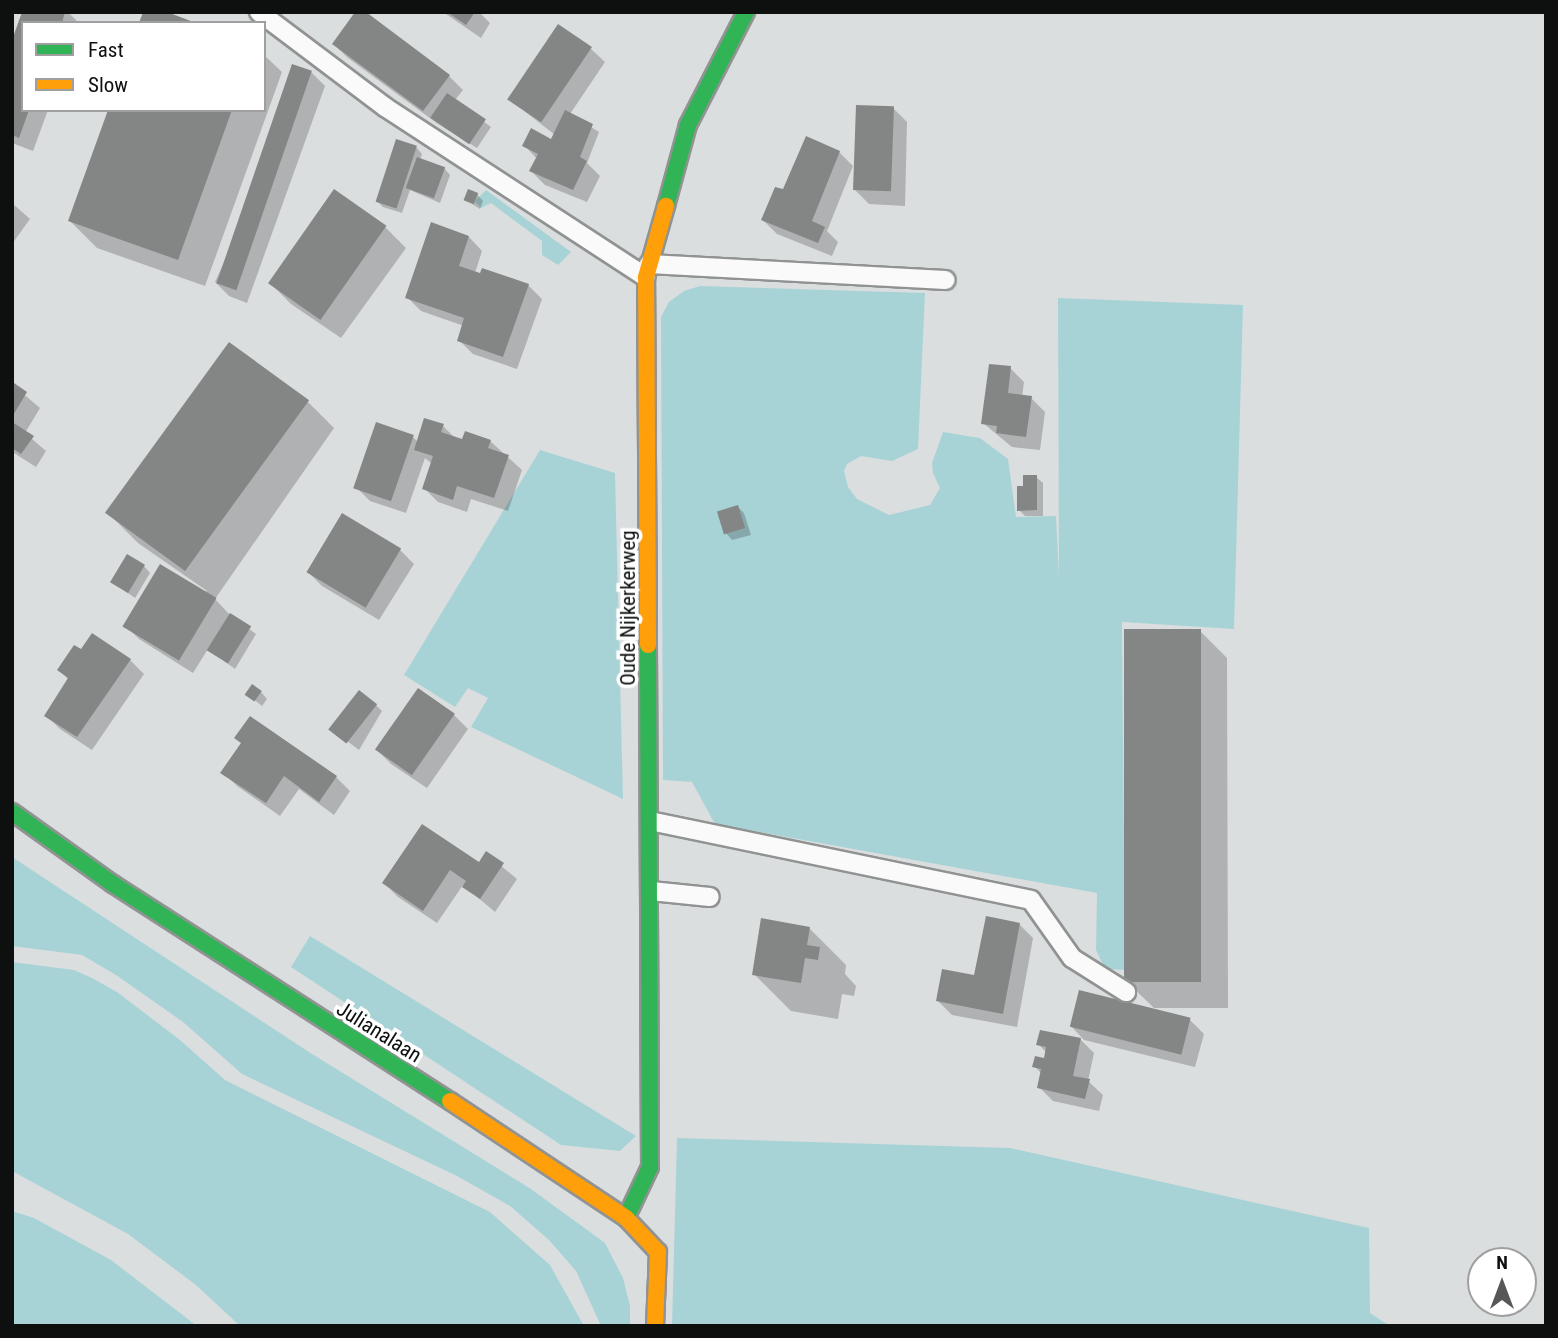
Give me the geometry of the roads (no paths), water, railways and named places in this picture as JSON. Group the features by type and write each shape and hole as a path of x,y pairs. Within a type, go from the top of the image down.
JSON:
{"street":[{"name":"Oude Nijkerkerweg","path":"626,1218 650,1167 648,270 688,125 746,12"},
{"name":"Julianalaan","path":"12,813 124,892 494,1129 626,1218 657,1252 655,1326"}],"lane":[{"path":"259,12 385,107 648,270 946,280"},
{"path":"650,821 1031,900 1072,958 1126,992"},
{"path":"651,891 710,897"}]}
